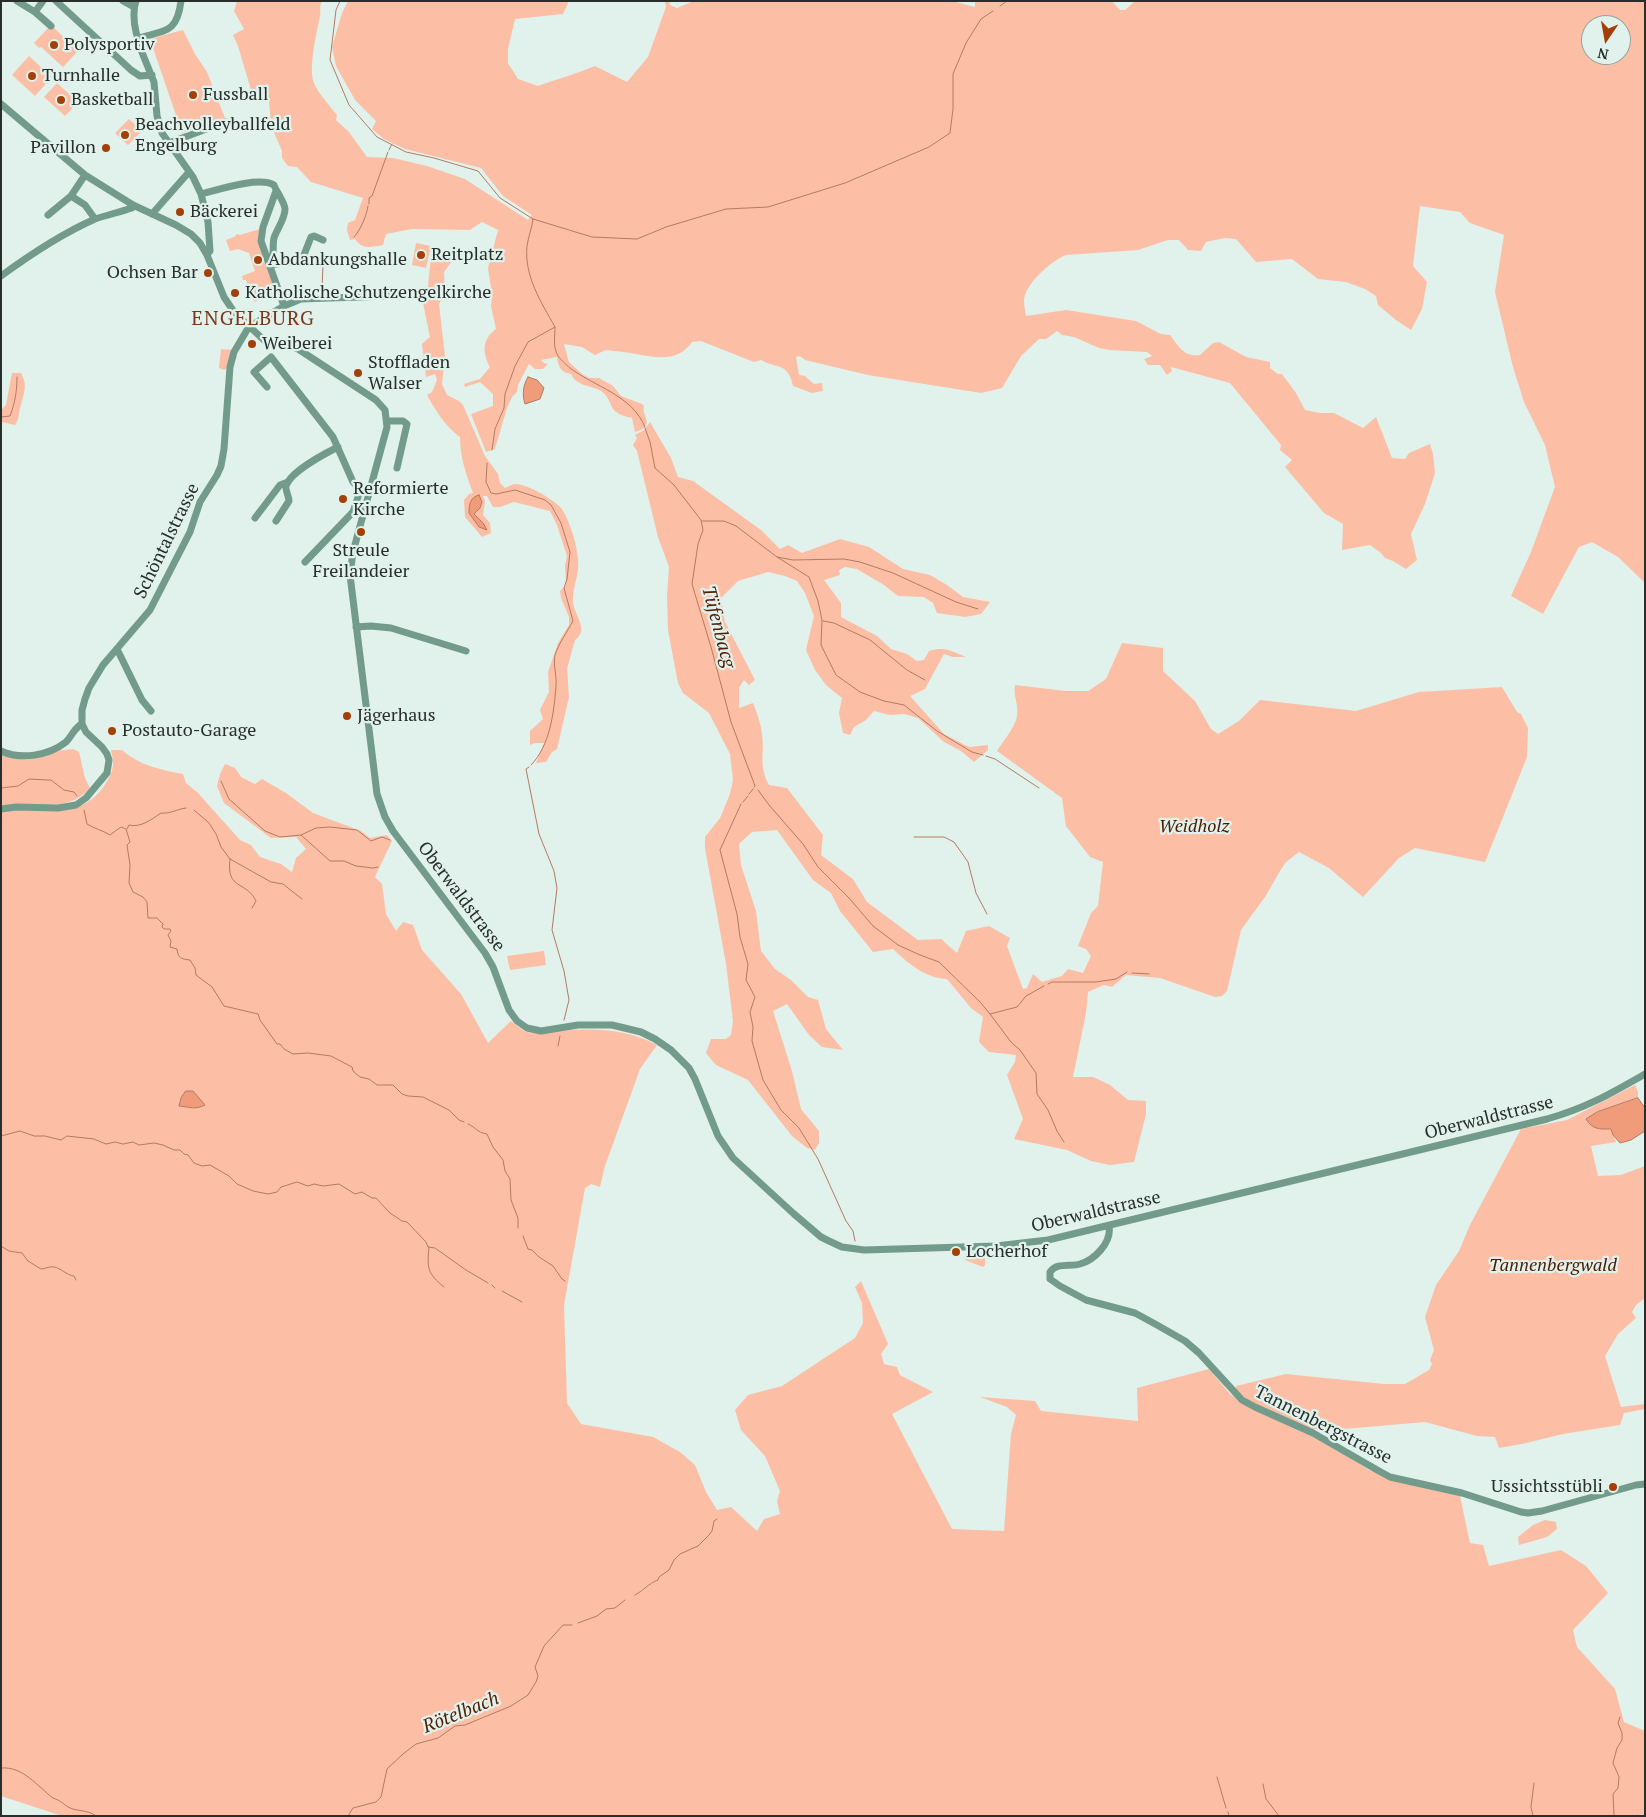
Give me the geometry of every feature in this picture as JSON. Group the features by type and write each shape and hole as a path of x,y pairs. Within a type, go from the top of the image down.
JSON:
{"street":[{"path":"17,1 35,12 52,26"},
{"path":"35,12 42,1"},
{"path":"56,1 131,70 140,76 152,75"},
{"path":"123,1 135,4 136,33 152,75 160,127 201,194 208,222 210,252 207,255"},
{"path":"138,38 170,28 179,18 181,1"},
{"path":"1,104 85,175 133,206 176,225 191,234 200,243 207,255 226,302 265,341 296,348 369,395 382,406 388,421 386,435 370,492 361,490 353,482 328,429 271,358 254,372 267,387"},
{"path":"169,143 225,122"},
{"path":"152,214 189,172"},
{"path":"48,215 72,196 85,175"},
{"path":"201,194 261,182 271,183 283,201 285,210 274,240 272,262 270,265"},
{"path":"276,191 261,238 284,306"},
{"path":"72,196 85,205 95,219"},
{"path":"1,276 35,251 95,219 132,208 133,206"},
{"path":"302,260 311,237 314,236 323,240"},
{"path":"270,265 312,260"},
{"path":"250,327 284,306 307,298 417,295 425,298"},
{"name":"Schöntalstrasse","path":"82,724 82,710 89,688 103,665 146,616 160,593 190,532 200,502 219,470 224,449 230,367 236,349 250,327"},
{"path":"388,421 403,421 407,424 397,468"},
{"path":"254,518 280,486 288,482 313,460 338,447"},
{"path":"276,521 289,501 286,488 288,482"},
{"path":"305,562 353,512 361,490"},
{"name":"Oberwaldstrasse","path":"370,492 354,552 351,586 377,794 384,817 485,953 494,967 510,1010 521,1024 533,1030 541,1031 578,1025 612,1025 640,1032 663,1044 689,1068 718,1136 733,1158 821,1237 842,1247 864,1250 996,1246 1046,1240 1576,1111 1645,1074"},
{"path":"356,627 390,628 466,651"},
{"path":"117,649 142,700 151,712"},
{"path":"1,751 25,757 44,752 66,742 76,727 82,724 86,732 104,750 109,760 107,773 91,793 76,805 69,807 1,809"},
{"name":"Tannenbergstrasse","path":"1109,1226 1109,1236 1098,1253 1080,1264 1053,1268 1050,1272 1050,1278 1060,1286 1086,1300 1135,1313 1185,1341 1199,1353 1242,1400 1313,1433 1390,1477 1449,1490 1528,1513 1645,1484"}],"green space":[{"path":"237,1 322,1 312,59 314,83 337,115 336,120 349,132 367,157 393,158 427,166 465,179 528,220 532,215 503,196 481,168 405,149 384,139 372,129 376,121 355,100 336,66 332,47 342,13 348,1 569,1 563,14 515,19 508,49 508,63 518,79 538,86 595,66 627,82 648,57 666,7 665,1 669,1 670,5 677,8 694,1 952,1 975,7 975,1 1112,1 1120,10 1125,10 1135,1 1645,1 1645,583 1618,557 1592,542 1579,547 1543,614 1511,596 1531,552 1555,487 1545,445 1524,402 1513,367 1495,292 1504,235 1470,223 1460,212 1420,206 1413,266 1427,282 1422,309 1411,330 1378,305 1376,296 1365,289 1346,282 1318,279 1292,259 1256,262 1236,239 1225,238 1206,242 1201,251 1188,250 1179,240 1168,240 1138,250 1066,255 1053,262 1034,280 1025,294 1024,300 1026,316 1066,310 1136,321 1161,334 1170,335 1186,353 1200,355 1213,343 1219,342 1246,357 1270,362 1270,368 1278,374 1282,374 1296,393 1305,410 1334,413 1363,428 1376,417 1392,458 1405,459 1409,453 1430,444 1435,473 1425,504 1411,534 1417,560 1406,569 1385,558 1370,545 1342,550 1343,524 1324,513 1285,467 1292,460 1280,450 1281,445 1230,383 1171,367 1172,371 1167,375 1160,365 1148,365 1144,359 1152,356 1147,352 1099,348 1074,337 1062,335 1057,331 1046,339 1039,339 1021,356 1002,388 981,393 868,375 805,360 800,356 796,357 799,375 805,376 814,384 822,383 823,391 812,393 793,386 788,373 781,367 761,360 754,362 701,341 692,342 685,350 676,355 666,357 606,350 595,355 582,347 564,344 569,362 582,374 589,378 599,378 613,386 621,396 644,406 647,421 645,427 635,432 632,418 623,416 614,410 601,391 581,384 571,374 562,371 557,357 541,360 548,364 543,369 535,369 529,364 518,385 517,392 512,397 507,408 495,449 486,452 471,414 493,406 493,394 480,382 465,387 464,384 480,379 490,367 486,357 485,346 488,337 496,329 491,306 492,294 488,268 498,230 482,222 470,230 412,229 386,234 383,245 367,247 361,245 355,239 350,240 347,230 348,223 355,220 363,198 311,182 297,167 288,166 282,158 282,151 271,125 269,101 251,90 233,35 244,29 234,11"},
{"name":"Polysportiv","path":"51,25 78,51 63,67 34,43"},
{"name":"Fussball","path":"183,30 207,72 225,118 182,133 150,39"},
{"name":"Turnhalle","path":"29,56 52,77 35,96 12,75"},
{"name":"Basketball","path":"57,83 78,102 65,116 44,97"},
{"path":"129,119 142,131 128,145 115,133"},
{"path":"263,228 263,240 277,291 254,302 246,280 243,280 242,276 255,271 249,253 238,249 230,251 226,240 237,234 240,235"},
{"name":"Reitplatz","path":"416,243 431,246 426,268 412,265"},
{"path":"432,248 454,258 444,272 445,292 439,304 445,356 442,384 447,395 463,405 485,456 498,474 500,483 505,488 513,484 526,486 554,502 562,509 573,533 578,565 573,602 580,622 581,632 575,640 567,669 569,697 557,749 552,752 546,762 536,763 544,743 530,745 530,731 543,719 540,710 549,692 548,672 558,643 569,625 569,617 560,591 566,585 565,566 567,556 557,525 550,511 514,502 500,507 493,507 487,496 483,496 485,501 483,515 490,523 491,533 482,537 465,517 464,500 469,494 473,493 462,458 460,437 445,423 427,395 432,392 437,380 435,374 426,377 422,344 430,337 423,303 430,298 427,295"},
{"path":"221,349 232,350 227,368 224,370 219,368"},
{"path":"12,373 21,373 25,385 15,425 1,422 1,410 6,405"},
{"name":"Weidholz","path":"650,422 671,458 678,477 693,481 761,530 780,549 788,545 802,553 840,539 869,547 903,569 930,575 963,597 990,602 981,614 965,617 937,613 933,603 924,597 898,596 857,569 845,567 839,570 840,575 824,580 841,603 841,617 877,636 891,649 907,654 917,661 924,660 929,651 940,649 966,657 953,657 944,654 925,689 910,696 944,734 969,747 988,745 988,750 974,762 961,751 944,742 918,718 904,714 890,715 874,711 866,720 854,727 850,735 843,733 839,713 842,698 826,685 815,670 806,650 814,616 805,593 797,581 768,572 738,581 721,598 725,622 755,680 749,685 744,680 739,688 739,708 753,703 759,718 763,741 763,765 769,785 787,788 823,835 821,855 853,879 867,902 918,940 941,939 957,953 966,931 989,926 1010,938 1007,946 1023,989 1027,988 1033,974 1042,982 1062,976 1068,969 1083,973 1091,956 1086,949 1078,946 1091,913 1098,906 1103,862 1090,857 1066,826 1062,798 997,751 1016,720 1015,685 1066,691 1088,691 1106,679 1122,643 1163,648 1163,671 1195,701 1211,729 1218,734 1239,721 1260,700 1356,711 1419,692 1502,687 1517,712 1521,714 1528,728 1527,757 1485,862 1415,848 1399,858 1363,897 1329,868 1299,852 1286,862 1265,897 1241,930 1227,991 1222,996 1215,997 1160,978 1126,975 1112,987 1104,985 1088,992 1086,1013 1073,1077 1093,1077 1110,1085 1128,1100 1146,1101 1146,1114 1134,1162 1110,1165 1091,1161 1067,1150 1014,1139 1023,1119 1007,1075 1015,1062 1016,1055 989,1052 979,1042 983,1017 971,1008 947,979 924,973 911,965 893,949 873,952 840,911 831,893 813,880 777,830 752,832 739,844 741,865 756,911 761,951 775,969 791,980 808,997 818,1000 826,1029 843,1050 822,1047 809,1035 787,1004 773,1011 792,1071 801,1109 819,1131 819,1143 815,1150 807,1148 792,1136 748,1080 716,1065 706,1053 711,1039 726,1039 731,1035 733,1021 726,964 705,848 705,837 720,818 730,794 733,780 730,754 709,713 683,693 678,683 668,630 667,596 669,567 658,537 637,451 633,445 637,438 635,435 644,430"},
{"path":"73,749 79,752 85,778 90,788 80,797 60,804 13,804 1,806 1,750 44,757 56,751"},
{"path":"111,750 122,750 143,763 159,769 183,774 186,783 198,793 240,840 251,845 260,857 281,864 292,872 296,858 306,849 296,837 271,838 224,803 217,786 225,764 235,768 241,777 255,784 262,779 286,793 313,813 361,831 370,838 387,835 392,841 375,877 382,884 386,914 396,931 403,922 413,925 422,950 461,994 488,1043 511,1021 524,1031 531,1033 580,1030 611,1031 626,1033 657,1045 640,1069 605,1166 600,1187 591,1184 585,1188 564,1305 567,1403 581,1424 653,1437 680,1452 695,1465 706,1492 717,1510 731,1507 757,1531 764,1519 780,1514 777,1501 780,1491 765,1456 741,1430 735,1410 748,1395 782,1386 855,1338 863,1323 862,1303 855,1287 861,1281 888,1344 881,1354 884,1364 897,1367 900,1375 933,1392 892,1414 952,1529 1004,1531 1011,1434 1016,1415 1007,1407 980,1397 1035,1401 1041,1411 1138,1421 1137,1388 1209,1369 1230,1394 1241,1401 1335,1448 1369,1470 1460,1496 1470,1543 1483,1545 1489,1566 1561,1550 1586,1566 1608,1593 1573,1630 1577,1647 1615,1689 1624,1722 1645,1731 1645,1816 62,1816 1,1796 1,812 21,809 68,809 88,802 104,786 111,773 113,761"},
{"path":"544,951 546,965 510,970 507,956"},
{"name":"Tannenbergwald","path":"1635,1085 1638,1098 1597,1112 1598,1129 1611,1129 1616,1142 1591,1146 1598,1176 1621,1175 1645,1166 1645,1298 1636,1305 1632,1312 1636,1318 1618,1334 1605,1356 1621,1407 1645,1404 1645,1409 1624,1413 1620,1425 1563,1434 1499,1448 1495,1437 1477,1436 1425,1422 1333,1430 1312,1429 1254,1405 1235,1390 1236,1386 1286,1374 1384,1384 1405,1384 1429,1370 1434,1350 1425,1317 1436,1285 1459,1251 1470,1225 1521,1129 1567,1120"},
{"path":"985,1253 985,1265 983,1267 965,1260 965,1254"},
{"path":"1545,1520 1556,1522 1557,1529 1547,1537 1519,1545 1518,1537 1533,1525"}],"shaded area":[{"path":"528,377 537,380 544,388 540,399 525,404 524,390"},
{"path":"479,495 482,502 480,508 474,514 487,530 479,527 469,513 472,499"},
{"path":"186,1091 193,1091 205,1105 195,1108 179,1106 181,1098"},
{"path":"1638,1098 1645,1108 1645,1131 1631,1140 1620,1143 1613,1135 1611,1129 1597,1128 1586,1119 1597,1112"}],"waterway":[{"path":"340,1 336,10 330,60 349,105 377,137 406,152 478,171 500,198 533,219 592,237 637,239 666,227 726,209 768,207 845,183 929,147 950,133 953,109 953,74 966,43 981,19 993,11"},
{"path":"1000,6 1007,1"},
{"path":"389,150 392,144"},
{"path":"369,204 369,198 372,196 388,152"},
{"path":"354,237 363,223 368,206"},
{"path":"492,450 495,429 504,408 505,394 515,366 528,342 555,327 544,308 528,268 527,246 533,219"},
{"path":"318,296 322,290 323,265"},
{"path":"555,327 555,348 561,360 580,375 622,399 639,416 645,427"},
{"path":"1,417 10,416 17,387 17,377"},
{"name":"Tüfenbacg","path":"645,428 655,468 674,485 701,520 703,530 698,544 692,584 731,722 754,787"},
{"path":"487,463 486,482 491,493 496,494 515,490 545,500 551,505 561,523 570,552 564,588 573,621 555,655 556,686 554,707 547,739 531,765"},
{"path":"702,521 724,521 736,526 777,557 793,560 844,559 860,562 893,573 956,602 978,609"},
{"path":"777,557 809,577 818,601 822,620 821,645 836,675 860,692 884,701 904,705 937,731 972,752 983,755"},
{"path":"823,621 834,623 870,640 907,670 925,680"},
{"path":"986,756 995,759 1039,788"},
{"path":"529,767 526,769 539,834 554,871 557,888 552,930 564,971 569,1000 564,1020"},
{"path":"1,788 18,786 29,779 51,780 64,790 74,792 77,796"},
{"path":"221,781 229,799 265,831 280,837 301,835 330,861 344,861 356,866 378,867"},
{"path":"749,794 753,789"},
{"path":"758,790 803,844 818,867 849,898 873,926 898,945 939,962 990,1014 1017,1007 1026,996 1044,986"},
{"path":"743,802 748,796"},
{"path":"741,804 720,850 748,964 746,980 755,997 750,1012 753,1027 752,1041 763,1080 781,1110 799,1128 818,1159 846,1221 853,1231 855,1241"},
{"path":"127,829 129,825 142,824 161,813 186,808"},
{"path":"84,810 87,824 110,835 121,827 126,829 130,842 127,845 130,865 129,883 133,892 143,897 147,902 148,918 157,918 163,924 162,927 164,929 170,929 171,931 168,935 171,941 170,947 177,949 180,958 190,960 195,968 196,975 212,987 224,1006 258,1014 260,1020 277,1044 280,1044 284,1049 293,1054 308,1053 331,1056 352,1067 353,1071 360,1077 369,1079 377,1085 393,1085 402,1094 408,1096 423,1097 449,1110 459,1120 464,1122"},
{"path":"194,810 209,823 221,847 230,859 271,882 283,884 302,899"},
{"path":"301,835 316,828 330,827 357,830 371,841 382,837 390,840"},
{"path":"914,837 944,837 954,842 968,862 976,893 987,914"},
{"path":"230,859 231,876 234,881 252,894 256,901 252,908"},
{"path":"1048,984 1052,982 1096,982 1116,979 1127,972"},
{"path":"1132,973 1149,974"},
{"path":"990,1014 1011,1042 1020,1050 1036,1073 1037,1094 1048,1110 1064,1142"},
{"path":"558,1046 560,1036"},
{"path":"468,1124 487,1134 493,1147 503,1160 505,1171 510,1179 511,1200 518,1218 518,1228"},
{"path":"1,1136 20,1131 34,1136 45,1136 61,1140 67,1136 94,1139 106,1144 115,1142 123,1144 133,1142 139,1145 154,1143 174,1150 180,1150 188,1155 194,1163 202,1166 210,1165 229,1176 237,1184 253,1191 268,1194 277,1192 281,1187 297,1182 308,1186 314,1184 323,1186 339,1184 355,1194 362,1192 372,1198 376,1198 390,1213 407,1222 426,1242 428,1247 435,1248 488,1283"},
{"path":"523,1236 528,1249 553,1266 565,1281"},
{"path":"1,1246 9,1251 22,1253 28,1261 41,1269 57,1268 74,1276 76,1280"},
{"path":"429,1247 429,1270 434,1278 444,1287"},
{"path":"492,1285 495,1288"},
{"path":"502,1291 522,1302"},
{"name":"Rötelbach","path":"635,1595 658,1580 659,1577 669,1570 674,1560 680,1554 698,1546 712,1531 714,1521 717,1519"},
{"name":"Rötelbach","path":"578,1623 597,1616 606,1609 615,1608 625,1600"},
{"name":"Rötelbach","path":"348,1816 353,1808 376,1802 381,1797 387,1769 416,1744 438,1738 455,1726 465,1725 511,1706 528,1695 538,1676 535,1667 544,1646 563,1625 572,1625"},
{"path":"1614,1816 1613,1794 1618,1788 1619,1777 1613,1763 1617,1748 1622,1740 1622,1733 1618,1723 1620,1717"},
{"name":"Rötelbach","path":"1,1768 9,1768 23,1773 53,1798 68,1807 89,1812 96,1816"},
{"path":"1217,1777 1226,1808"},
{"path":"1533,1816 1531,1807 1534,1783"},
{"path":"1263,1784 1266,1799 1279,1816"},
{"path":"1228,1812 1229,1816"}],"place":[{"name":"Polysportiv","path":"54,45"},
{"name":"Turnhalle","path":"32,76"},
{"name":"Fussball","path":"193,95"},
{"name":"Basketball","path":"61,100"},
{"name":"Beachvolleyballfeld Engelburg","path":"125,135"},
{"name":"Pavillon","path":"106,148"},
{"name":"Bäckerei","path":"180,212"},
{"name":"Reitplatz","path":"421,255"},
{"name":"Abdankungshalle","path":"258,260"},
{"name":"Ochsen Bar","path":"208,273"},
{"name":"Katholische Schutzengelkirche","path":"235,293"},
{"name":"Weiberei","path":"252,344"},
{"name":"Stoffladen Walser","path":"358,373"},
{"name":"Reformierte Kirche","path":"343,499"},
{"name":"Streule Freilandeier","path":"361,532"},
{"name":"Jägerhaus","path":"347,716"},
{"name":"Postauto-Garage","path":"112,731"},
{"name":"Locherhof","path":"956,1252"},
{"name":"Ussichtsstübli","path":"1613,1487"}],"district":[{"name":"ENGELBURG","path":"253,319"}]}
